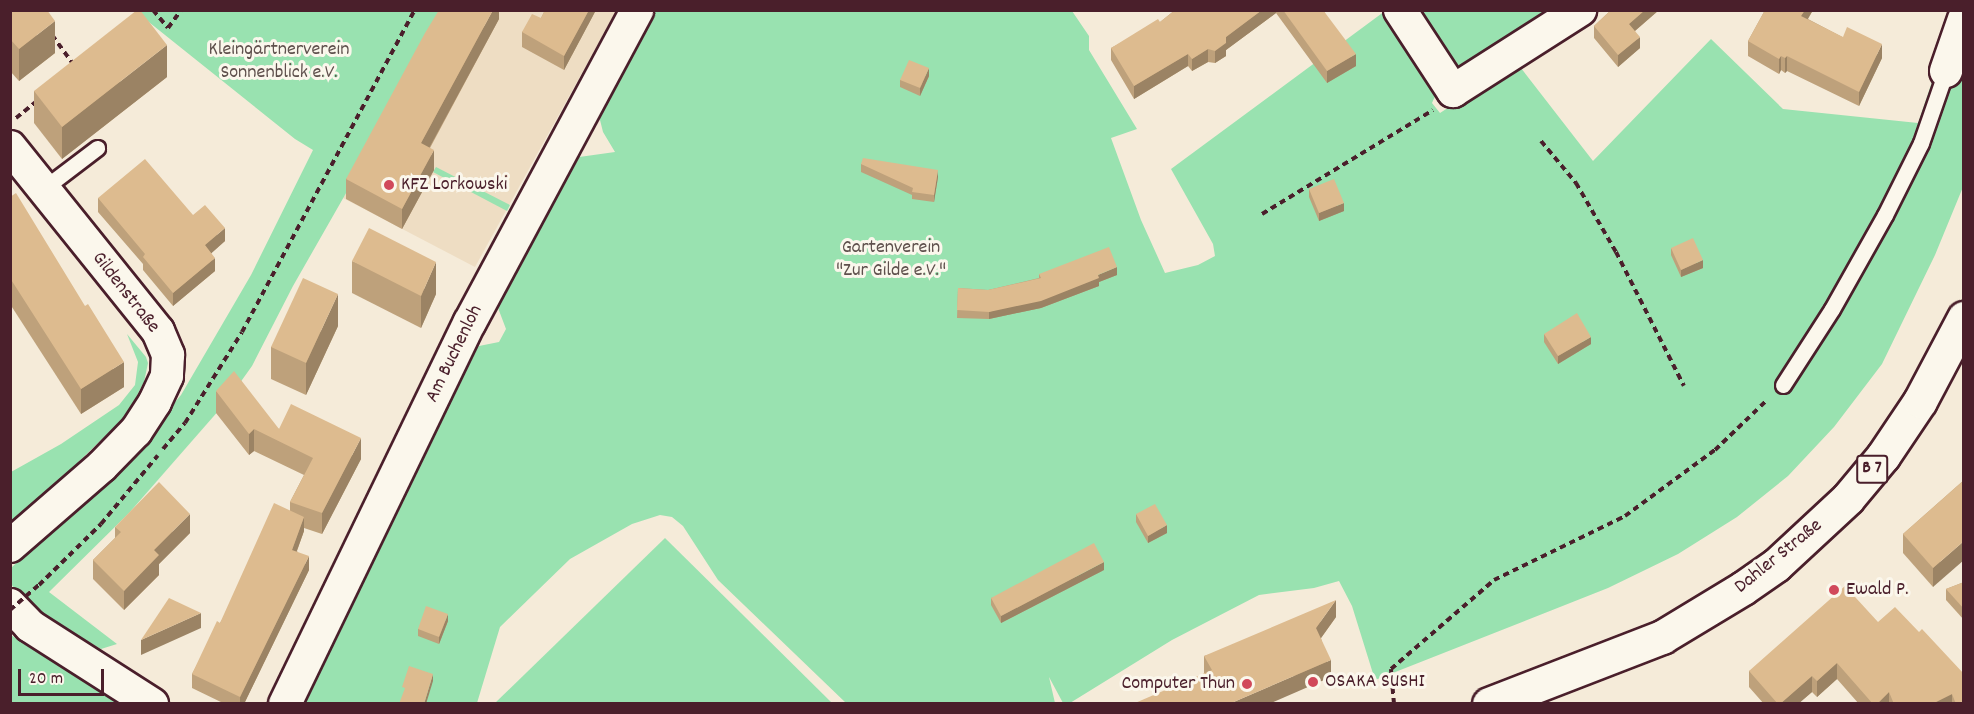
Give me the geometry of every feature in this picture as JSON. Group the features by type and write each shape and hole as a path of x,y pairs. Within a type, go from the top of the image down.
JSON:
{"main road":[{"name":"Dahler Straße","path":"1503,701 1662,637 1743,588 1776,565 1848,498 1883,456 1920,401 1964,318"}],"street":[{"name":"Am Buchenloh","path":"285,704 470,322 637,10"},
{"path":"1400,10 1453,91 1580,10"},
{"path":"1946,71 1964,19"},
{"name":"Gildenstraße","path":"10,147 158,331 168,355 167,376 155,402 136,431 102,466 10,546"},
{"path":"10,605 30,626 153,704"}],"lane":[{"path":"1783,385 1832,309 1885,215 1921,143 1946,71"},
{"path":"43,189 97,148"}],"path":[{"path":"153,10 168,28 181,10"},
{"path":"10,610 101,524 185,423 242,332 415,10"},
{"path":"46,27 78,69"},
{"path":"1262,214 1436,108 1453,91"},
{"path":"10,122 44,96"},
{"path":"1541,141 1576,183 1593,212 1684,386"},
{"path":"1394,704 1391,669 1494,580 1625,516 1715,450 1783,385"}],"shaded area":[{"path":"450,11 616,11 475,267 343,198"}],"green space":[{"name":"Kleingärtnerverein Sonnenblick e.V.","path":"135,11 450,11 293,286 252,366 227,401 129,513 49,592 117,644 101,649 31,609 11,584 10,569 129,457 181,395 251,275 313,150 295,139"},
{"name":"Gartenverein \"Zur Gilde e.V.\"","path":"650,11 1072,11 1089,36 1089,50 1137,129 1111,138 1141,220 1165,273 1198,265 1215,256 1213,244 1171,169 1385,11 1564,11 1436,94 1432,103 1440,113 1517,63 1593,161 1711,39 1783,109 1918,123 1956,11 1963,11 1963,187 1935,255 1882,364 1834,427 1788,476 1737,517 1678,554 1608,588 1375,680 1352,606 1339,581 1314,588 1259,595 1172,640 1070,703 1063,703 1049,677 1055,703 846,703 718,580 683,526 672,517 660,515 632,524 570,559 500,627 477,703 300,704 474,347 499,342 506,329 495,300 572,158 615,152 603,132 598,112"},
{"path":"436,167 510,205 507,211 433,172"},
{"path":"127,334 146,357 148,363 144,382 127,415 42,497 11,523 11,472 61,444 119,405 135,385 138,362"},
{"path":"665,538 832,703 495,703"},
{"path":"11,635 120,703 11,703"}],"building":[{"path":"10,10 47,10 55,21 19,49 10,39"},
{"path":"137,10 140,10 167,45 62,127 34,91"},
{"path":"439,10 493,10 421,143 434,150 402,209 346,179"},
{"path":"545,10 589,10 564,56 522,32 532,14 541,18"},
{"path":"1175,10 1262,10 1226,37 1226,43 1215,51 1208,49 1192,59 1188,54 1134,86 1111,48 1158,19 1160,22"},
{"path":"1283,10 1323,10 1356,54 1327,71"},
{"path":"1611,10 1645,10 1629,24 1640,37 1618,55 1594,26"},
{"path":"1765,10 1805,10 1801,16 1843,37 1847,27 1882,44 1859,92 1787,56 1785,58 1781,56 1779,59 1748,41"},
{"path":"909,60 929,68 920,88 900,80"},
{"path":"863,158 938,170 934,195 912,192 913,188 861,164"},
{"path":"145,159 193,215 205,205 225,228 205,245 215,258 173,293 143,257 145,254 98,198"},
{"path":"1334,179 1344,203 1319,213 1309,189"},
{"path":"16,193 85,306 88,304 124,362 81,389 10,278 10,197"},
{"path":"369,228 436,262 421,296 352,261"},
{"path":"1693,238 1703,260 1681,270 1671,248"},
{"path":"1109,247 1117,267 1098,275 1099,278 1041,301 989,312 957,310 958,288 988,290 1041,278 1039,274"},
{"path":"303,278 338,294 306,363 271,347"},
{"path":"1577,313 1591,337 1558,356 1544,334"},
{"path":"234,371 279,429 291,404 361,438 322,513 290,502 313,458 254,429 249,434 216,391"},
{"path":"1964,480 1964,541 1933,568 1903,534"},
{"path":"159,482 190,514 154,550 159,555 124,591 93,560 121,532 115,527"},
{"path":"274,503 304,517 292,550 309,556 240,697 192,674 217,621 220,623"},
{"path":"1155,504 1167,525 1148,536 1136,514"},
{"path":"1094,543 1104,562 1001,616 991,598"},
{"path":"1964,582 1964,609 1946,589"},
{"path":"1845,586 1878,622 1895,607 1919,632 1922,629 1964,674 1964,704 1956,704 1952,694 1932,704 1894,704 1889,692 1877,704 1873,704 1837,663 1817,681 1812,676 1778,704 1749,671"},
{"path":"169,598 201,613 141,640"},
{"path":"1336,600 1316,628 1331,660 1229,704 1135,703 1212,670 1204,656"},
{"path":"426,606 448,614 439,637 418,629"},
{"path":"409,666 433,674 424,704 399,704"}],"place":[{"name":"KFZ Lorkowski","path":"389,185"},
{"name":"Ewald P.","path":"1834,590"},
{"name":"OSAKA SUSHI","path":"1313,682"},
{"name":"Computer Thun","path":"1247,684"}]}
